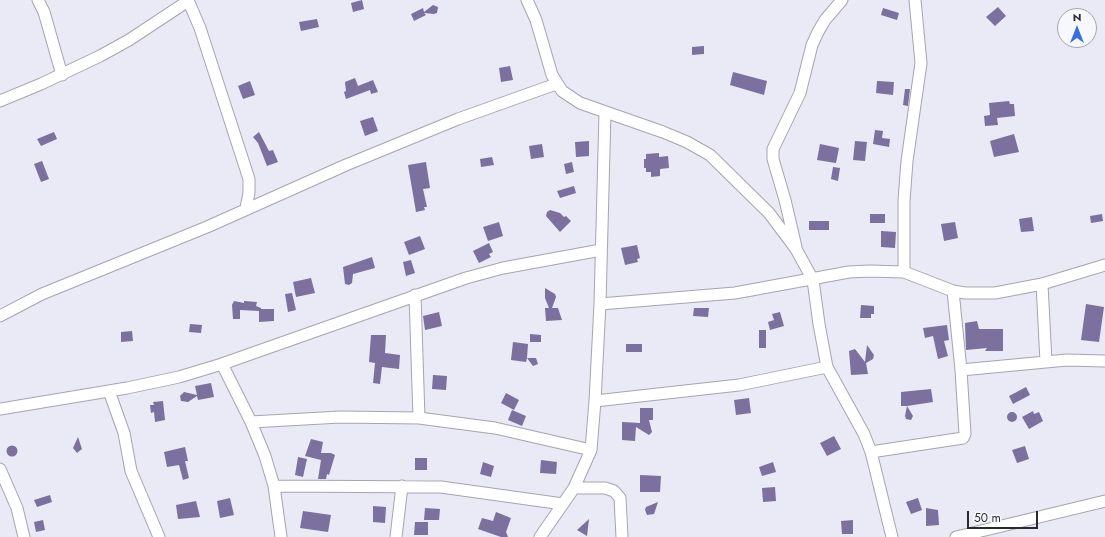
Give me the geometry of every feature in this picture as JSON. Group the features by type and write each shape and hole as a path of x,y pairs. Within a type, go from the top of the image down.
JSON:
{"street":[{"path":"38,0 44,12 62,75"},
{"path":"527,0 536,20 556,84 570,98 605,112 664,132 687,142 710,155 769,213 796,249 813,280 819,324 828,367 864,434 871,452 892,537"},
{"path":"796,249 785,200 773,159 773,149 800,93 812,45 818,32 825,20 842,0"},
{"path":"904,272 904,201 907,161 921,62 915,0"},
{"path":"0,101 62,75 129,40 188,1 200,28 249,179 249,193 246,208"},
{"path":"0,316 42,294 207,227 246,208 458,119 556,84"},
{"path":"540,537 574,488 591,450 600,304 605,112"},
{"path":"0,410 179,377 222,364 415,295 503,268 602,250"},
{"path":"600,304 735,293 813,280 849,272 904,272 953,291 965,293 995,293 1042,284 1105,265"},
{"path":"1042,284 1046,362"},
{"path":"871,452 963,438 965,434 961,370 953,291"},
{"path":"415,295 419,418"},
{"path":"961,370 1046,362 1088,360 1105,361"},
{"path":"222,364 252,422 265,456 274,486 281,537"},
{"path":"595,401 739,385 828,367"},
{"path":"109,391 124,433 132,471 159,537"},
{"path":"252,422 340,417 419,418 494,428 591,450"},
{"path":"0,469 17,508 24,537"},
{"path":"274,486 402,486 460,489 563,504"},
{"path":"396,537 402,486"},
{"path":"574,488 605,488 614,491 620,498 622,537"},
{"path":"956,537 1105,501"}],"building":[{"path":"362,0 364,9 353,12 351,3"},
{"path":"433,5 438,7 437,13 424,13 426,15 414,21 411,14 423,8 424,12"},
{"path":"998,7 1006,16 995,26 986,17"},
{"path":"883,8 899,13 897,20 881,15"},
{"path":"317,19 319,27 301,31 299,22"},
{"path":"704,46 704,54 692,55 692,47"},
{"path":"510,66 513,80 501,82 499,68"},
{"path":"733,72 767,81 764,95 730,85"},
{"path":"355,78 358,86 373,80 378,92 371,94 370,90 346,99 344,92 346,91 345,82"},
{"path":"250,81 255,95 243,99 238,86"},
{"path":"877,81 894,82 893,95 876,93"},
{"path":"905,89 910,89 908,106 903,105"},
{"path":"1009,101 1010,104 1014,104 1015,116 997,118 998,125 985,126 984,116 990,115 989,103"},
{"path":"373,117 378,131 365,136 360,121"},
{"path":"875,130 883,131 882,138 890,139 889,147 873,144"},
{"path":"54,132 57,139 41,146 37,139"},
{"path":"259,132 269,151 273,150 278,162 267,166 258,143 253,137"},
{"path":"1014,134 1019,152 994,157 990,141"},
{"path":"589,141 589,156 576,157 575,142"},
{"path":"855,141 867,142 865,161 853,160"},
{"path":"542,144 544,157 531,159 529,146"},
{"path":"820,144 839,148 836,163 817,160"},
{"path":"659,153 659,157 668,156 669,168 660,169 660,176 651,177 651,172 646,172 646,168 644,168 644,159 646,159 646,154"},
{"path":"492,157 494,165 481,167 480,159"},
{"path":"42,161 49,179 41,182 34,164"},
{"path":"426,162 430,188 423,189 427,207 424,207 425,210 416,212 408,165"},
{"path":"572,162 574,172 566,174 564,164"},
{"path":"833,167 840,168 838,181 831,179"},
{"path":"574,186 576,193 560,198 557,191"},
{"path":"550,210 560,213 564,217 566,216 571,221 560,232 546,216 547,212"},
{"path":"870,214 885,214 885,223 870,223"},
{"path":"1102,214 1103,221 1091,223 1090,216"},
{"path":"1032,217 1034,231 1021,232 1019,219"},
{"path":"809,221 829,221 829,230 809,230"},
{"path":"499,222 503,236 488,241 483,227"},
{"path":"955,222 958,238 944,241 941,224"},
{"path":"881,231 896,232 895,248 881,247"},
{"path":"420,236 425,249 409,255 404,242"},
{"path":"489,243 493,252 489,254 491,257 479,263 473,251"},
{"path":"637,245 640,258 637,259 638,262 625,265 621,248"},
{"path":"372,257 375,268 353,274 352,283 349,285 345,284 343,267"},
{"path":"411,260 415,273 406,276 403,262"},
{"path":"311,278 315,293 296,297 293,282"},
{"path":"545,288 555,294 556,297 552,308 558,308 562,320 546,321 545,308 549,308 545,298"},
{"path":"292,293 296,310 288,312 285,294"},
{"path":"234,301 244,303 244,301 257,302 256,306 261,309 274,309 274,321 259,322 259,311 240,310 240,319 233,319 232,305"},
{"path":"1086,304 1104,307 1099,342 1081,340"},
{"path":"861,305 874,306 874,314 871,314 871,318 860,318"},
{"path":"694,308 709,308 708,317 693,316"},
{"path":"439,312 442,326 425,330 423,316"},
{"path":"780,312 784,326 770,330 768,322 774,320 772,314"},
{"path":"977,321 979,329 1003,329 1003,351 985,351 987,348 966,350 965,323"},
{"path":"190,324 202,325 201,333 189,332"},
{"path":"947,325 949,340 944,341 948,356 938,359 933,336 925,338 923,328"},
{"path":"759,330 766,330 766,348 759,348"},
{"path":"132,331 133,341 121,342 121,332"},
{"path":"530,334 541,335 541,342 530,342"},
{"path":"371,335 386,335 385,353 400,355 399,369 382,367 380,384 373,383 375,363 369,362"},
{"path":"513,342 528,344 526,362 511,360"},
{"path":"626,344 642,344 642,352 626,352"},
{"path":"867,345 874,355 873,359 866,363 868,374 851,375 849,351 855,349 865,362"},
{"path":"527,358 536,358 538,364 533,366"},
{"path":"433,375 447,376 446,390 432,389"},
{"path":"211,383 214,397 198,400 197,396 188,402 181,401 180,396 184,392 197,395 195,386"},
{"path":"1026,387 1030,395 1013,404 1009,396"},
{"path":"931,389 933,402 901,406 901,392"},
{"path":"506,393 519,400 514,410 501,403"},
{"path":"749,398 751,413 736,415 734,400"},
{"path":"163,401 165,420 155,422 154,412 151,413 150,405 154,405 153,402"},
{"path":"907,406 913,416 911,420 906,419 905,416"},
{"path":"640,408 653,408 653,420 649,420 652,432 649,435 636,427 635,441 622,440 622,422 640,423"},
{"path":"512,410 526,416 522,426 508,420"},
{"path":"1033,411 1034,414 1039,412 1043,421 1029,429 1022,417"},
{"path":"1010,412 1014,412 1016,413 1016,421 1010,422 1007,419 1007,415"},
{"path":"834,436 841,449 827,456 820,443"},
{"path":"78,437 82,449 77,453 73,448"},
{"path":"311,439 323,442 321,453 331,453 335,455 329,475 327,474 326,479 318,479 321,460 305,456"},
{"path":"10,446 14,446 16,447 16,455 10,456 7,453 7,449"},
{"path":"1025,446 1029,459 1017,463 1012,450"},
{"path":"185,447 188,461 185,461 189,478 183,480 179,465 167,467 164,452"},
{"path":"298,457 307,459 303,477 295,475"},
{"path":"415,458 427,458 427,470 415,470"},
{"path":"541,460 557,462 556,474 540,473"},
{"path":"483,462 494,466 491,477 480,474"},
{"path":"773,462 776,472 762,476 759,467"},
{"path":"640,475 661,476 660,492 640,492"},
{"path":"775,487 776,501 763,502 762,488"},
{"path":"50,495 52,502 37,507 34,500"},
{"path":"230,498 234,515 220,518 217,501"},
{"path":"918,498 922,510 911,514 906,502"},
{"path":"196,501 200,517 178,519 176,505"},
{"path":"658,502 654,514 647,515 645,510 646,507"},
{"path":"373,506 386,507 385,523 373,522"},
{"path":"425,508 440,509 439,520 424,520"},
{"path":"926,508 938,510 939,525 926,526"},
{"path":"303,511 331,515 328,532 300,528"},
{"path":"496,512 511,518 506,532 508,537 501,537 478,529 482,518 493,521"},
{"path":"589,519 587,536 577,530"},
{"path":"43,520 45,530 36,532 34,522"},
{"path":"853,520 853,534 842,534 841,521"},
{"path":"415,522 428,522 428,535 414,535"}]}
